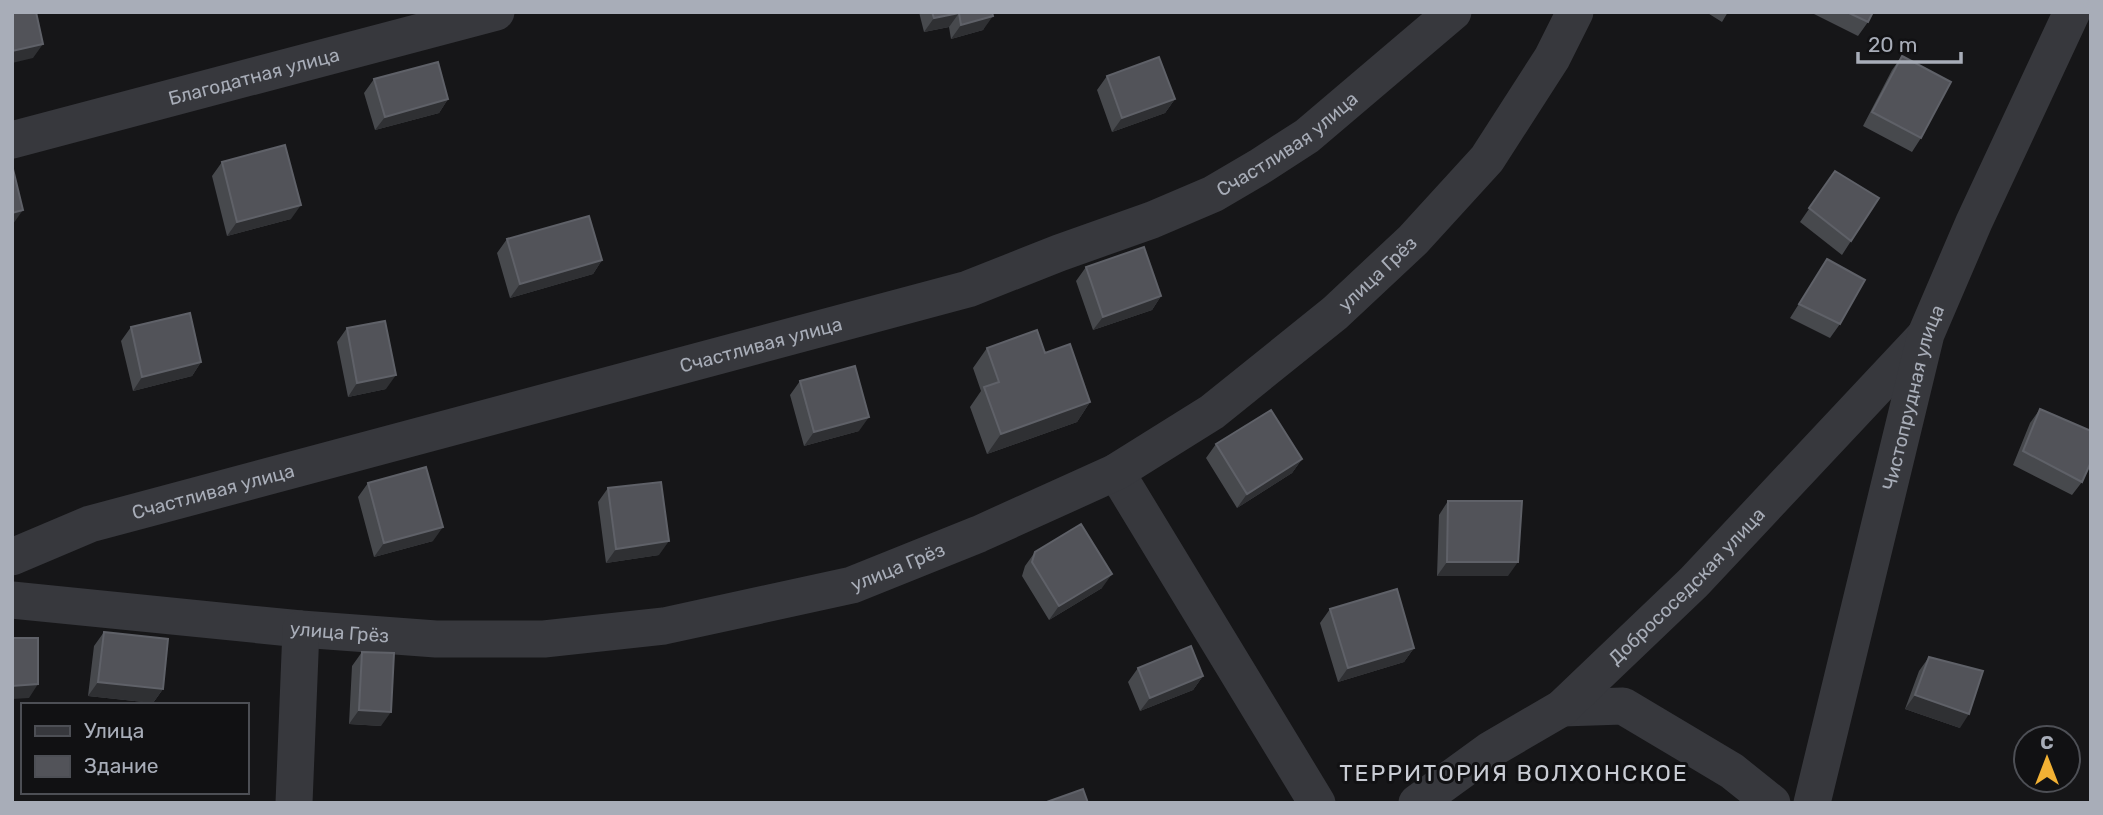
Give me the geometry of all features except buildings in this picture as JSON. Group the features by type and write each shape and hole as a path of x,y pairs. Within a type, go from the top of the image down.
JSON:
{"street":[{"name":"Благодатная улица","path":"12,140 496,12"},
{"name":"Счастливая улица","path":"12,557 90,524 968,289 1152,220 1213,194 1307,136 1452,12"},
{"name":"улица Грёз","path":"12,600 301,629 436,639 544,639 664,626 852,585 979,534 1116,472 1212,412 1335,313 1413,240 1487,159 1552,58 1575,12"},
{"name":"Чистопрудная улица","path":"1812,803 1926,334 1974,222 2072,12"},
{"name":"Добрососедская улица","path":"1417,803 1490,750 1562,708 1693,582 1926,334"},
{"path":"1116,472 1317,803"},
{"path":"294,803 301,629"},
{"path":"1562,708 1623,706 1732,771 1772,803"}],"district":[{"name":"ТЕРРИТОРИЯ ВОЛХОНСКОЕ","path":"1514,773"}]}
